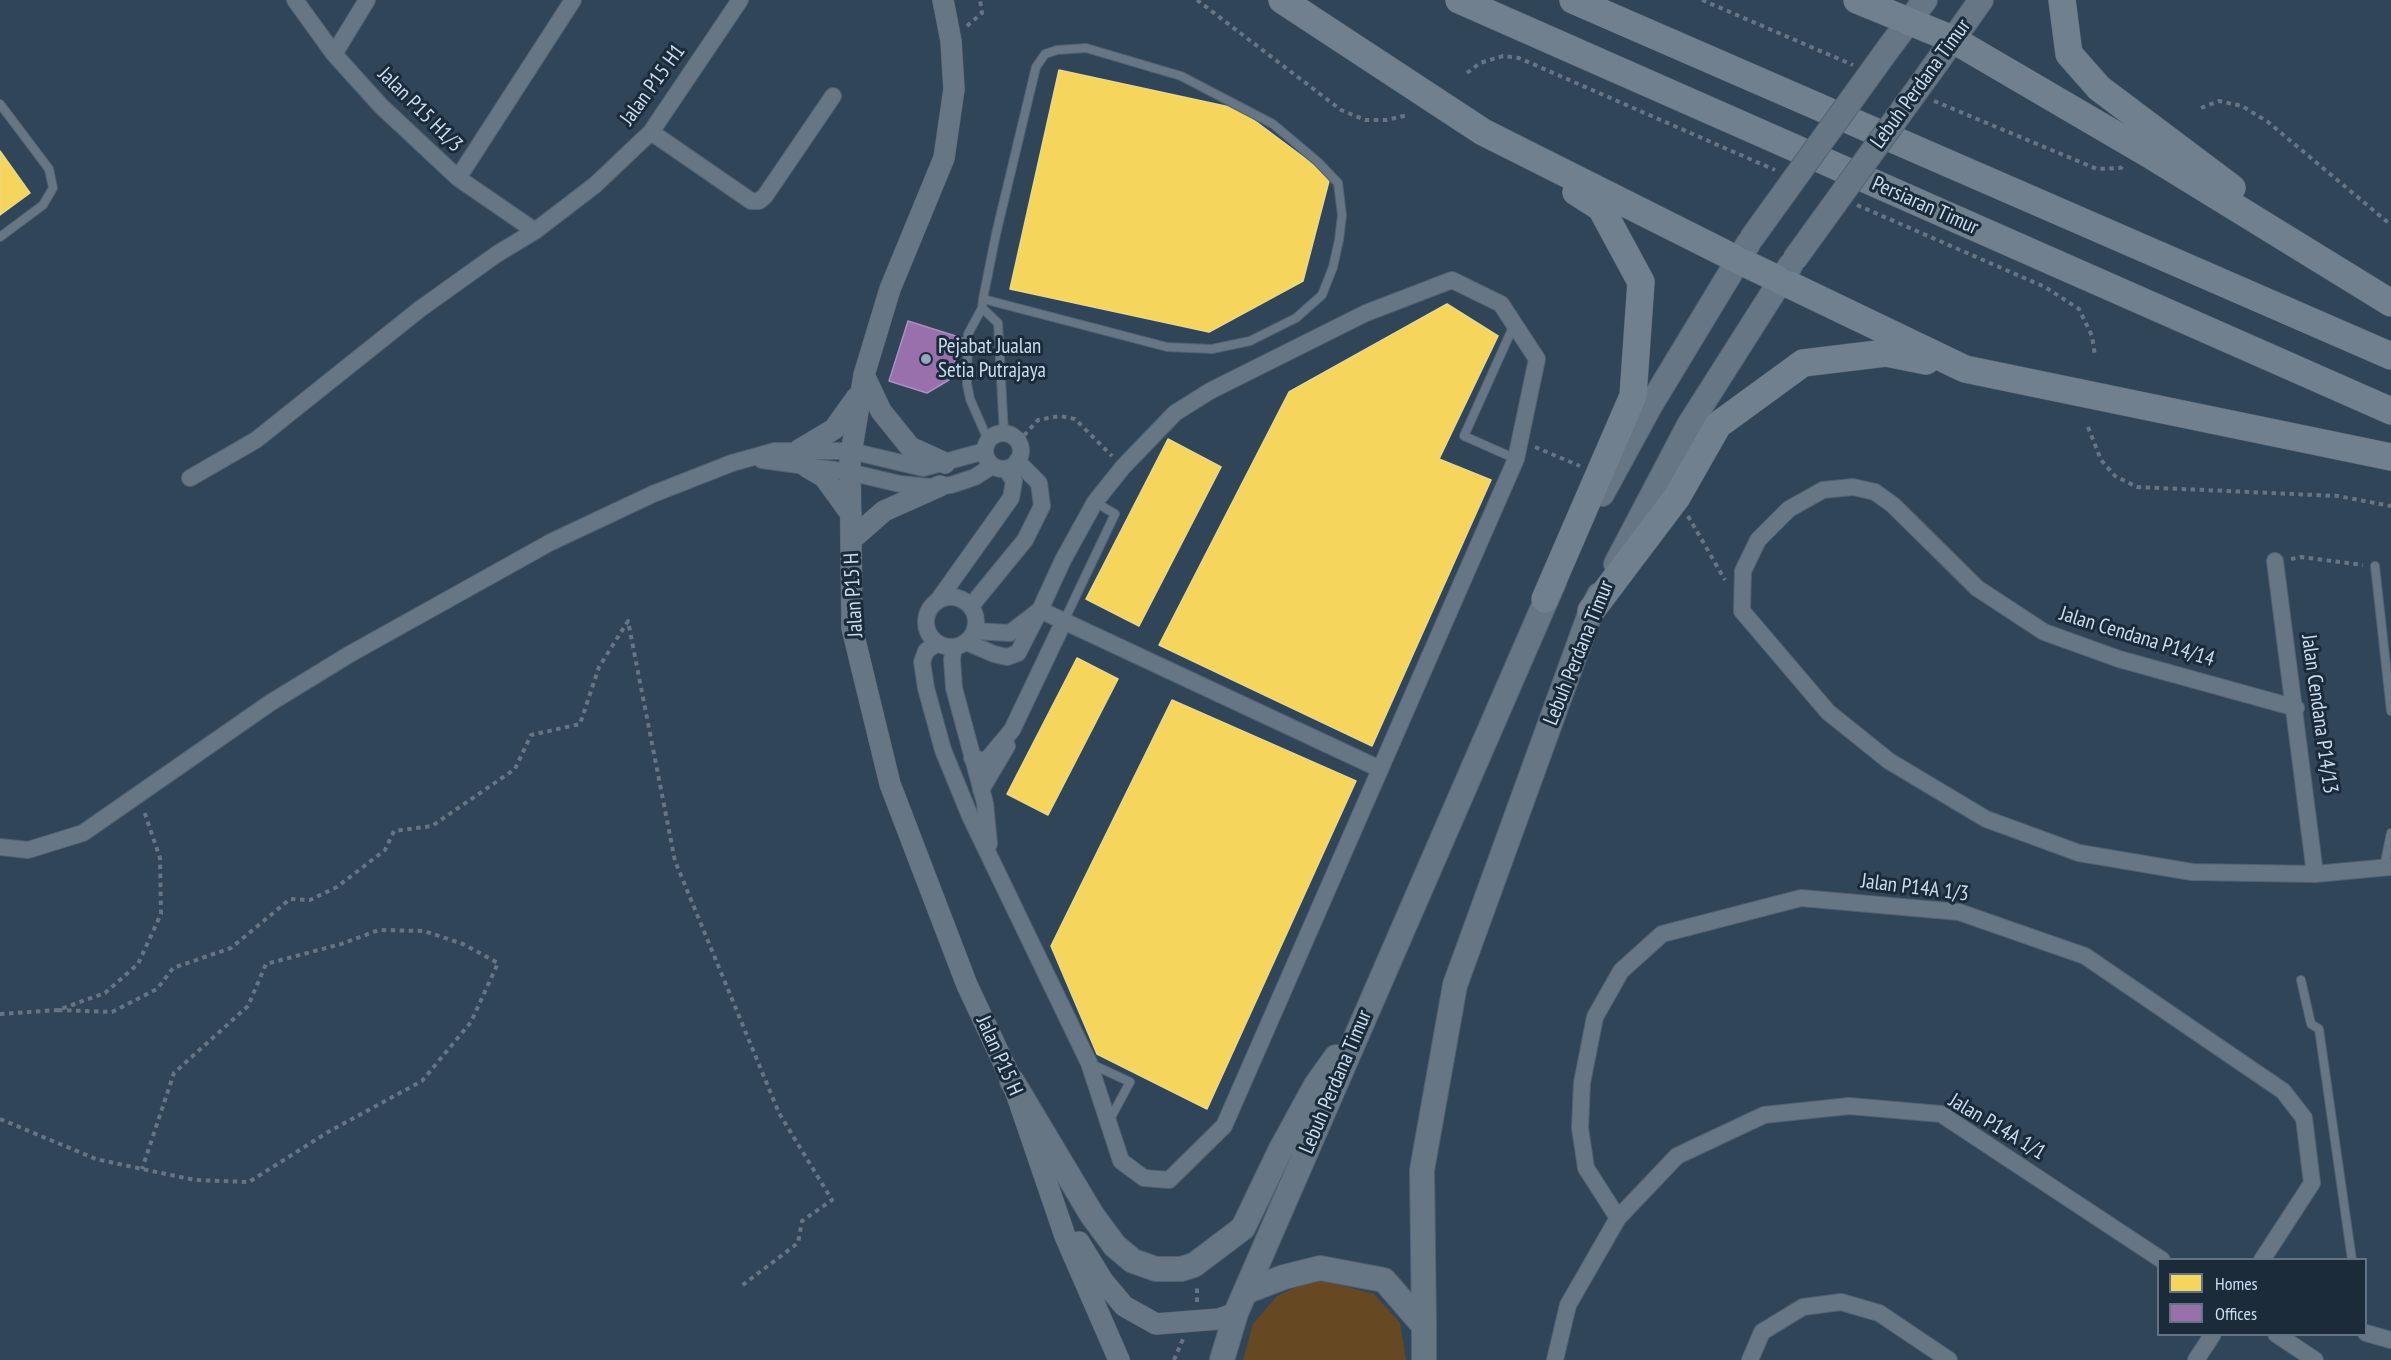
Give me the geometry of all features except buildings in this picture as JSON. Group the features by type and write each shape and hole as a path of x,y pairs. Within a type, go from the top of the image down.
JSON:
{"main road":[{"path":"1282,0 1601,208 1641,282 1633,396 1545,599"},
{"name":"Persiaran Timur","path":"1459,0 2391,411"},
{"path":"1573,0 2391,357"},
{"path":"1857,0 1917,10 1952,39 2152,156 2391,303"},
{"name":"Lebuh Perdana Timur","path":"1424,1360 1422,1170 1455,985 1591,610 1689,425 1787,270 1981,0"},
{"path":"2062,0 2069,54 2099,88 2366,289"},
{"name":"Lebuh Perdana Timur","path":"1222,1360 1241,1303 1545,599 1650,406 1744,250 1917,10"},
{"path":"1483,132 1787,270 1965,369"},
{"path":"1591,610 1677,497 1718,425 1803,363 1886,353 2391,457"},
{"path":"1012,1081 1092,1215 1115,1246 1133,1261 1156,1269 1181,1269 1194,1265 1244,1228 1281,1149 1316,1085 1361,1023"},
{"path":"1241,1303 1320,1268 1384,1280 1424,1326"}],"street":[{"name":"Jalan P15 H1/3","path":"295,0 334,54 381,106 458,178 535,231"},
{"path":"334,54 367,0"},
{"path":"458,178 573,0"},
{"name":"Jalan P15 H1","path":"190,478 256,440 420,309 497,254 535,231 595,186 651,132 740,0"},
{"name":"Jalan P15 H","path":"944,3 951,40 954,89 944,158 890,289 863,381 850,461 852,628 890,784 967,985 1012,1081 1065,1236 1119,1360"},
{"path":"651,132 751,201 759,201 765,196 833,96"},
{"path":"965,640 994,654 1007,657 1017,653 1040,610 1063,560 1095,502 1123,468 1175,413 1210,391 1366,313 1452,280 1501,304 1537,359 1516,459 1224,1126 1168,1180 1144,1178 1121,1161 1089,1063 1046,979 990,854 970,816 947,759 926,688 922,662 926,651 937,643 1010,633 1040,610"},
{"path":"803,459 845,417 863,381"},
{"path":"863,381 881,411 910,447 945,463"},
{"path":"937,643 927,629 928,611 1011,498 1014,481 1005,466 999,442"},
{"path":"0,847 28,850 83,833 270,703 455,595 552,542 622,508 743,461 803,459 922,468 945,463 999,442 1020,452 1005,466 940,486 884,511 851,540"},
{"path":"803,459 824,477 852,514"},
{"path":"850,461 900,484 940,486"},
{"path":"971,606 1025,540 1041,506 1039,483 1005,466"},
{"name":"Jalan Cendana P14/14","path":"1743,611 1743,571 1758,540 1789,509 1823,490 1853,487 1875,492 1893,505 1977,588 2044,632 2119,659 2296,708"},
{"name":"Jalan Cendana P14/13","path":"2275,561 2296,708 2315,874"},
{"path":"939,599 957,597 971,606 975,614 965,640 952,659 954,688 981,790 990,854"},
{"path":"1040,610 1380,769"},
{"path":"1743,611 1828,712 1889,760 1986,819 2090,855 2192,872 2315,874 2387,867"},
{"path":"981,790 1006,752 1012,730 1064,621"},
{"path":"972,759 986,761 1012,730"},
{"name":"Jalan P14A 1/3","path":"1618,1218 1586,1168 1580,1128 1582,1083 1595,1017 1621,971 1662,934 1802,898 1959,912 2085,956 2283,1091 2304,1118 2312,1183 2263,1258"},
{"name":"Jalan P14A 1/1","path":"1555,1360 1568,1305 1618,1218 1677,1156 1764,1115 1850,1106 1941,1114 2159,1258"},
{"name":"Jalan P15 H","path":"1054,1200 1103,1281 1124,1306 1156,1324 1219,1319 1241,1303"},
{"path":"1750,1360 1762,1332 1803,1308 1841,1302 1879,1313 1949,1360"},
{"path":"2367,1333 2391,1340"},
{"path":"2196,1360 2212,1336"},
{"path":"2278,1336 2315,1360"}],"lane":[{"path":"982,304 1167,347 1212,349 1250,341 1296,318 1322,295 1333,267 1339,240 1342,215 1338,183 1318,162 1273,124 1181,76 1086,48 1058,50 1045,54 1036,66 996,234 982,304 968,334 967,384 970,399 999,442"},
{"path":"0,104 49,169 53,188 43,205 0,237"},
{"path":"982,304 998,323 999,442"},
{"path":"1514,325 1464,436 1516,459"},
{"path":"1064,621 1115,514 1095,502"},
{"path":"2375,567 2391,711"},
{"path":"2387,867 2391,833"},
{"path":"2301,980 2311,1024 2319,1029 2352,1258"},
{"path":"1089,1063 1130,1082 1108,1123"}],"path":[{"path":"951,40 981,13 980,0"},
{"path":"1197,0 1341,110 1365,120 1408,115"},
{"path":"2201,108 2219,101 2242,106 2268,122 2391,225"},
{"path":"999,442 1038,420 1060,416 1075,419 1123,468"},
{"path":"2088,427 2101,460 2115,476 2138,486 2338,496 2391,506"},
{"path":"1533,446 1599,475"},
{"path":"1677,497 1743,611"},
{"path":"2275,561 2301,557 2375,567"},
{"path":"0,1014 58,1010 112,1012 157,989 172,968 231,948 290,899 310,900 337,887 385,850 394,831 432,826 515,769 531,735 580,724 599,666 628,621 675,861 779,1113 832,1200 802,1221 798,1243 740,1287"},
{"path":"58,1010 105,993 138,964 161,914 160,858 139,796"},
{"path":"0,1119 96,1159 142,1169 195,1180 249,1182 328,1132 422,1081 471,1022 498,963 463,944 424,931 379,930 341,944 266,964 248,1006 174,1073 142,1169"},
{"path":"1196,1308 1197,1276"},
{"path":"1174,1360 1185,1336"}],"shaded area":[{"path":"1314,1278 1374,1294 1400,1323 1406,1360 1243,1360 1253,1324 1277,1296"}],"place":[{"name":"Pejabat Jualan Setia Putrajaya","path":"926,359"}]}
